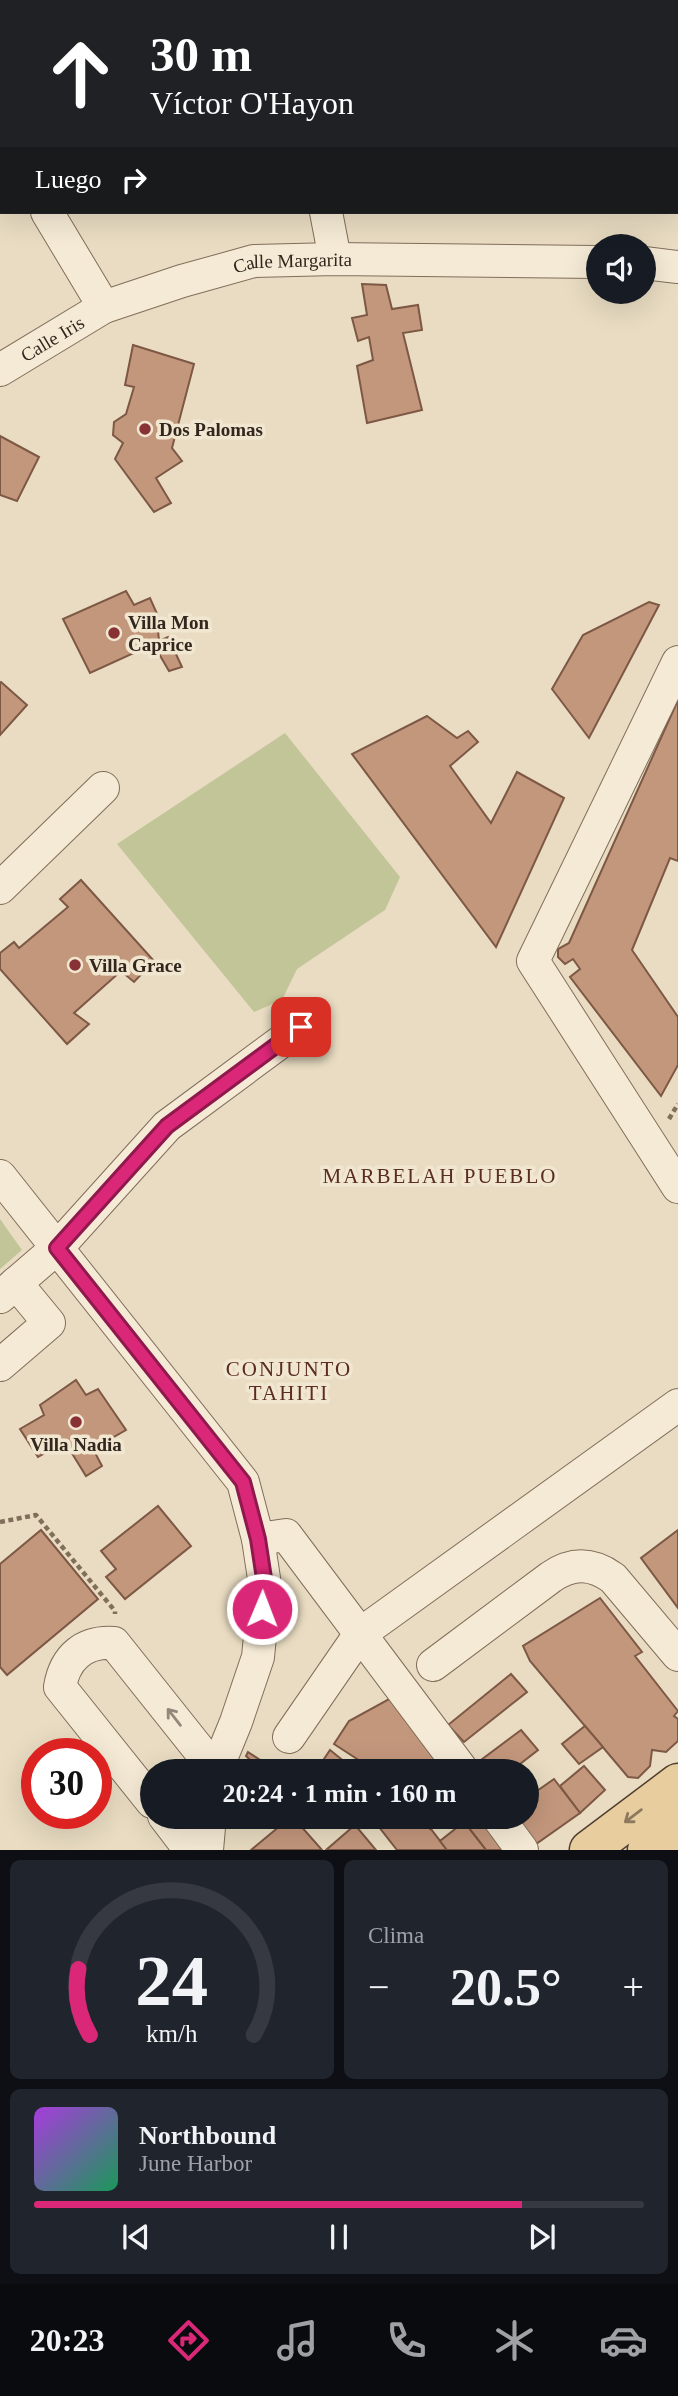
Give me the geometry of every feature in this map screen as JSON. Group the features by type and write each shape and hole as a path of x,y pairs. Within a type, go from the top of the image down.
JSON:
{"main road":[{"path":"589,1850 678,1783"},
{"path":"647,1850 678,1826"}],"street":[{"path":"48,214 104,307"},
{"path":"326,214 335,259"},
{"name":"Calle Margarita","path":"104,307 254,261 586,261"},
{"path":"656,264 678,267"},
{"name":"Calle Iris","path":"0,370 104,307"},
{"path":"678,662 533,961 678,1187"},
{"path":"0,888 103,788"},
{"path":"0,1365 49,1322 8,1290 57,1248 167,1126 301,1027"},
{"path":"0,1176 243,1482 258,1539 265,1585 258,1657 221,1759"},
{"path":"289,1737 360,1634 678,1405"},
{"path":"258,1539 286,1535 454,1759"},
{"path":"433,1665 562,1569 576,1565 602,1570 613,1578 678,1655"},
{"path":"140,1787 60,1687 62,1673 77,1652 88,1645 114,1643 206,1759"},
{"path":"174,1829 190,1850"},
{"path":"207,1850 209,1829"},
{"path":"507,1829 522,1850"}],"path":[{"path":"0,1522 36,1515 115,1611 114,1643"}],"green space":[{"path":"285,733 400,877 385,910 297,969 282,1000 254,1012 117,844"},
{"path":"0,1219 22,1250 0,1269"}],"building":[{"path":"362,284 386,285 392,309 418,305 422,330 403,333 422,410 367,423 357,366 373,360 369,337 358,341 352,318 367,315"},
{"name":"Dos Palomas","path":"133,345 194,364 172,448 182,461 156,478 171,503 154,512 115,459 123,443 113,435 114,422 126,414 134,387 125,385"},
{"path":"0,436 39,457 17,501 0,495"},
{"name":"Villa Mon Caprice","path":"126,591 134,605 150,598 158,616 146,621 158,630 159,641 168,637 182,667 169,671 155,647 150,653 138,651 90,673 63,619"},
{"path":"649,602 659,605 589,738 552,689 583,635"},
{"path":"0,683 27,705 0,735"},
{"path":"678,700 678,861 670,858 632,950 678,1017 678,1065 661,1096 570,977 580,969 573,959 565,964 558,957 558,949 569,943"},
{"path":"427,716 457,738 468,731 478,742 450,766 491,823 517,772 564,798 496,947 352,754"},
{"name":"Villa Grace","path":"81,880 154,961 134,982 121,971 74,1013 89,1024 67,1044 0,969 0,953 14,942 19,948 68,907 60,899"},
{"name":"Villa Nadia","path":"76,1380 86,1395 98,1389 126,1430 93,1449 102,1466 86,1476 65,1442 38,1457 20,1429 44,1415 40,1405"},
{"path":"158,1506 191,1546 125,1599 106,1577 116,1569 101,1551"},
{"path":"41,1530 98,1599 7,1675 0,1667 0,1564"},
{"path":"678,1530 678,1608 641,1558"},
{"path":"600,1598 642,1652 635,1656 678,1711 674,1716 678,1719 678,1741 666,1752 652,1750 650,1766 638,1778 628,1777 530,1661 523,1646"},
{"path":"511,1674 527,1692 464,1742 448,1725"},
{"path":"391,1698 440,1759 357,1759 334,1744 349,1721"},
{"path":"585,1726 603,1747 579,1764 562,1744"},
{"path":"521,1730 538,1750 526,1759 482,1759"},
{"path":"330,1750 341,1759 324,1759"},
{"path":"248,1752 259,1759 249,1759 246,1756"},
{"path":"584,1766 605,1790 580,1813 560,1786"},
{"path":"554,1779 580,1813 536,1844 525,1829 539,1829 539,1790"},
{"path":"276,1829 303,1829 322,1850 251,1850"},
{"path":"350,1829 358,1829 376,1850 326,1850"},
{"path":"381,1829 431,1829 447,1850 397,1850"},
{"path":"455,1829 470,1829 486,1850 447,1850 440,1841"},
{"path":"470,1829 489,1829 505,1850 486,1850"}],"place":[{"name":"Dos Palomas","path":"145,429"},
{"name":"Villa Mon Caprice","path":"114,633"},
{"name":"Villa Grace","path":"75,965"},
{"name":"Villa Nadia","path":"76,1422"}],"district":[{"name":"MARBELAH PUEBLO","path":"440,1176"},
{"name":"CONJUNTO TAHITI","path":"289,1381"}],"route":[{"path":"262,1609 265,1585 258,1539 243,1482 57,1248 167,1126 301,1027"}]}
